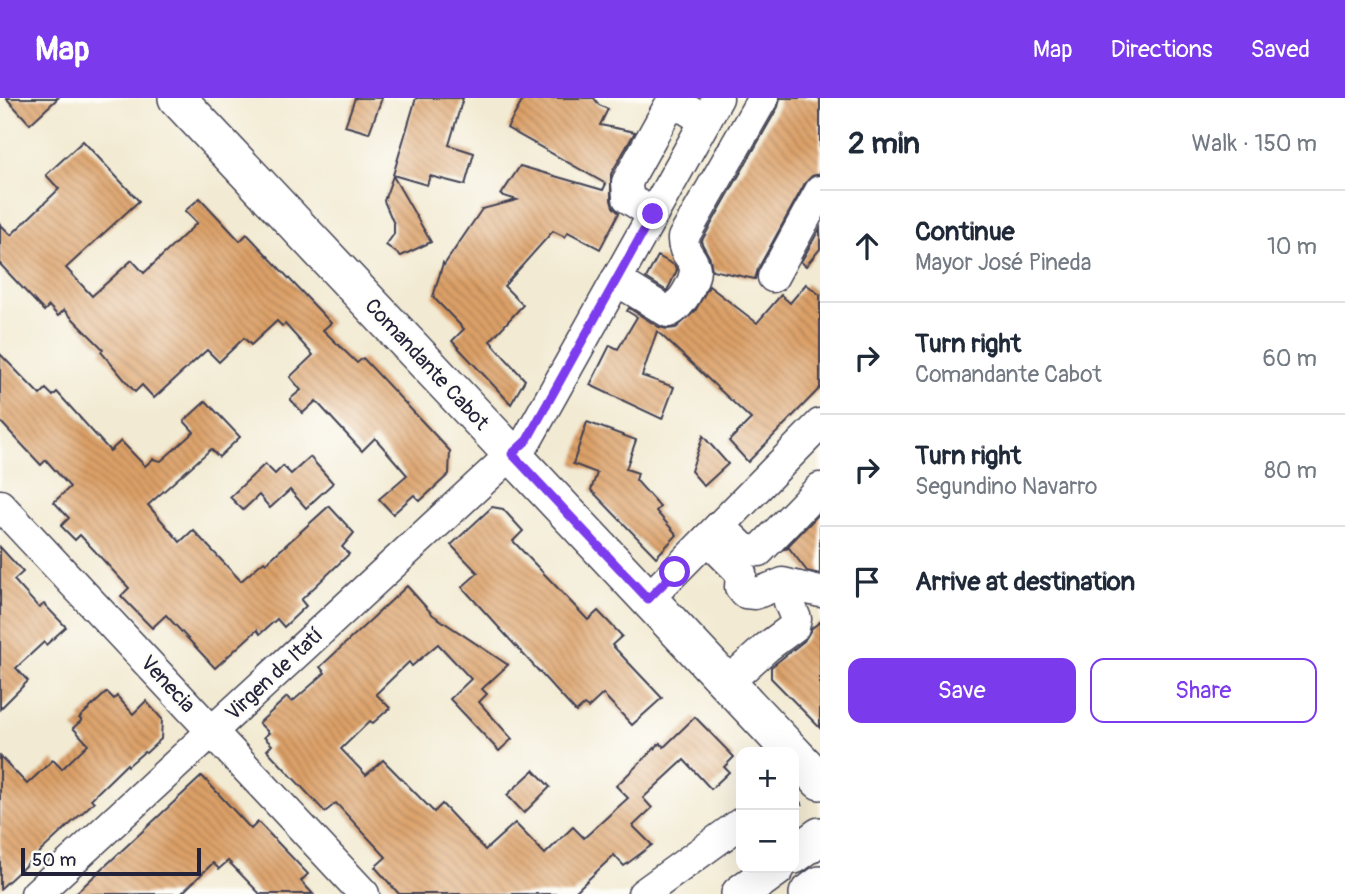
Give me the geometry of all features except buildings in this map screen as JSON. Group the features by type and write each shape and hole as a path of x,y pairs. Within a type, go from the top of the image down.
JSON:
{"main road":[{"name":"Comandante Cabot","path":"177,98 727,683 802,769"},
{"path":"799,851 820,836"},
{"path":"740,894 769,873"},
{"path":"808,894 820,885"}],"street":[{"path":"616,280 668,312 677,306 690,286 695,266 684,250 683,238 763,98"},
{"name":"Virgen de Itatí","path":"36,894 527,440 712,109"},
{"path":"773,277 820,191"},
{"path":"648,599 820,424"},
{"path":"714,532 744,549 759,551 820,488"},
{"name":"Venecia","path":"0,505 364,894"},
{"path":"714,532 741,573 740,587 746,593 755,594 783,583 809,589"},
{"path":"727,683 766,647 794,627 796,619 789,602 809,589"},
{"path":"643,894 736,827"}],"route":[{"path":"653,214 527,440 512,454 648,599 675,572"}]}
